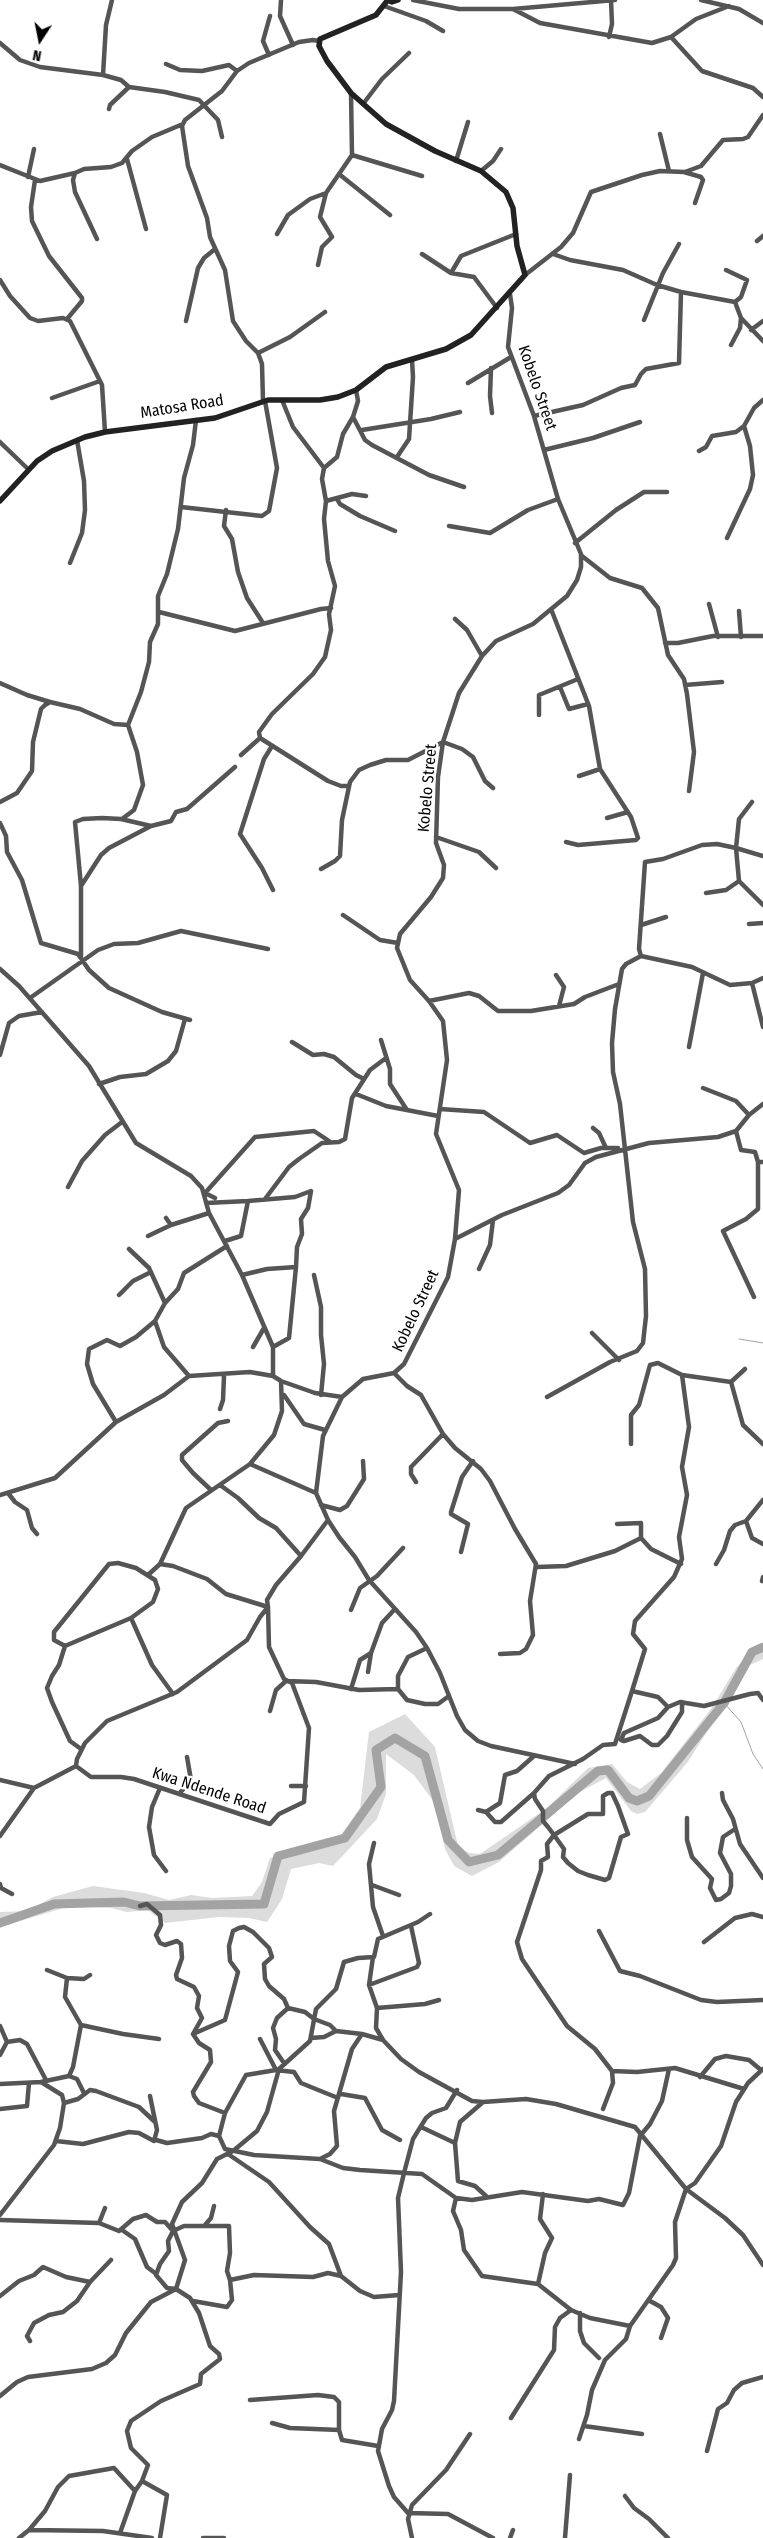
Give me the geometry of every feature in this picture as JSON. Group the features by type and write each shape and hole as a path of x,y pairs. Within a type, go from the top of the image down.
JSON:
{"street":[{"path":"103,76 106,25 112,0"},
{"path":"281,0 280,16 293,45"},
{"path":"0,164 35,180 46,181 84,169 111,167 127,159 132,152 152,137 182,124 222,91 237,71 249,63 307,40 319,41 376,14 386,2 398,0"},
{"path":"413,0 459,8 513,9 615,0"},
{"path":"609,36 612,24 611,0"},
{"path":"701,0 730,6 763,23"},
{"path":"386,2 426,21 443,32"},
{"path":"513,9 534,21 652,43 671,37 696,19 730,6"},
{"path":"269,55 263,41 270,16"},
{"path":"671,37 702,72 753,88 763,97"},
{"path":"319,41 319,46 327,61 351,93 386,124 456,161 481,171 509,196 513,208 516,234 525,275 553,254 575,229 589,194 642,175 668,171 684,172 701,177 703,180 696,203"},
{"path":"0,43 16,57 34,65 65,72 103,76 121,80 129,88 185,96 199,100 218,120 222,137"},
{"path":"362,104 382,79 409,52"},
{"path":"166,64 180,70 202,71 230,66 237,71"},
{"path":"109,109 110,105 129,88"},
{"path":"318,265 322,247 332,237 320,217 326,192 352,155 351,93"},
{"path":"684,172 701,166 723,140 748,137 763,115"},
{"path":"456,161 468,122"},
{"path":"180,507 226,510 262,516 269,511 277,468 264,401 264,375 258,353 246,341 232,321 228,283 210,237 208,218 188,166 182,124"},
{"path":"660,134 668,171"},
{"path":"28,176 34,149"},
{"path":"481,171 501,149"},
{"path":"352,155 422,176"},
{"path":"127,159 146,229"},
{"path":"76,173 73,180 75,192 96,239"},
{"path":"339,174 390,215"},
{"path":"0,280 10,296 30,318 38,321 67,319 82,301 82,298 49,256 32,221 31,206 35,180"},
{"path":"277,234 288,215 310,199 326,192"},
{"path":"451,273 461,256 477,252 502,238 516,234"},
{"path":"757,241 763,236"},
{"path":"644,320 657,286 679,244"},
{"path":"186,321 198,268 204,258 215,248"},
{"path":"422,254 451,273 474,277 497,308"},
{"path":"553,254 570,260 622,270 657,286 735,302"},
{"path":"726,270 747,280 741,297 735,302"},
{"name":"Matosa Road","path":"0,501 28,469 45,455 77,440 105,432 228,414 264,401 320,400 338,397 356,390 377,372 446,349 471,335 510,294 525,275"},
{"path":"534,416 583,406 620,388 635,385 646,369 679,363 681,292"},
{"name":"Kobelo Street","path":"316,1493 325,1430 342,1396 363,1380 394,1373 409,1357 444,1286 455,1239 459,1190 436,1131 447,1060 445,1032 440,1015 410,980 397,948 400,934 431,898 443,878 444,865 437,851 436,837 438,777 443,742 459,693 482,656 496,641 533,624 551,609 573,588 582,567 581,554 558,499 534,416 520,373 512,357 508,339 512,308 510,294"},
{"path":"735,302 741,318 763,340"},
{"path":"258,353 290,337 325,312"},
{"path":"731,345 740,332 741,318"},
{"path":"67,319 104,392 105,432"},
{"path":"751,330 763,321"},
{"path":"468,383 512,357"},
{"path":"397,457 409,443 413,377 412,360"},
{"path":"491,368 490,396 492,413"},
{"path":"52,398 100,381"},
{"path":"349,786 341,786 328,780 260,738 258,732 272,714 313,674 325,657 335,586 328,561 324,528 326,501 322,481 324,468 337,457 344,434 353,417 358,401 356,390"},
{"path":"282,400 293,427 324,468"},
{"path":"699,452 706,447 712,436 736,432 744,426 754,408 763,400"},
{"path":"362,430 460,412"},
{"path":"353,417 362,430 367,442 433,477 464,487"},
{"path":"121,819 134,810 143,785 128,725 141,692 149,662 150,642 158,624 158,596 167,574 178,529 180,507 196,420"},
{"path":"544,450 593,438 640,422"},
{"path":"727,538 750,488 753,475 750,446 744,426"},
{"path":"70,562 82,533 85,510 84,481 77,440"},
{"path":"0,442 28,469"},
{"path":"576,543 616,510 644,492 667,492"},
{"path":"326,501 352,494 366,496"},
{"path":"337,499 340,504 360,516 395,531"},
{"path":"450,526 490,533 528,510 558,499"},
{"path":"226,510 224,526 232,539 238,572 247,598 263,623"},
{"path":"581,554 589,564 610,578 642,588 658,608 668,654 683,677 685,685 694,748 688,792"},
{"path":"709,604 718,637"},
{"path":"159,612 231,631 331,608"},
{"path":"551,609 588,704 594,726 600,769 628,812 637,840 578,845 566,842"},
{"path":"739,611 741,637"},
{"path":"455,619 467,630 482,656"},
{"path":"665,643 678,644 718,637 763,636"},
{"path":"538,715 538,696 578,679"},
{"path":"685,685 722,682"},
{"path":"0,683 50,702 80,708 114,724 128,725"},
{"path":"560,687 569,709 588,704"},
{"path":"0,802 17,793 32,771 32,749 41,709 50,702"},
{"path":"241,756 260,738"},
{"path":"321,869 340,856 342,820 349,786 356,773 375,762 414,759 443,742 474,757 485,781 493,788"},
{"path":"272,746 264,759 240,834 262,868 273,890"},
{"path":"81,886 101,855 109,848 151,826 171,821 176,812 187,809 235,766"},
{"path":"579,776 600,769"},
{"path":"752,802 739,819 736,848 739,881 763,905"},
{"path":"607,818 628,812"},
{"path":"99,1084 120,1077 142,1075 168,1061 176,1051 187,1019 162,1012 109,988 89,970 82,958 81,886 75,822 83,819 121,819 151,826"},
{"path":"0,823 6,836 7,852 22,880 41,943 82,958"},
{"path":"436,837 479,852 496,868"},
{"path":"642,956 639,949 645,862 663,859 702,845 717,844 763,856"},
{"path":"706,894 726,890 739,881"},
{"path":"343,916 380,940 398,943"},
{"path":"641,925 666,917"},
{"path":"750,924 763,923"},
{"path":"30,998 82,958 108,946 138,943 181,931 268,949"},
{"path":"547,1397 610,1362 620,1360 638,1351 643,1343 646,1316 645,1269 633,1222 613,1067 614,1014 623,966 642,956 692,968 727,984 752,983 762,979"},
{"path":"0,969 30,998 89,1066 136,1143 191,1176 205,1193 220,1202"},
{"path":"688,1047 703,973"},
{"path":"556,975 564,987 559,1006"},
{"path":"752,983 763,1027"},
{"path":"429,1001 469,993 479,996 498,1011 531,1010 574,1004 585,997 619,984"},
{"path":"0,1055 9,1023 19,1016 42,1012"},
{"path":"381,1040 390,1069 392,1090 407,1110"},
{"path":"292,1042 313,1056 324,1054 334,1057 356,1076 364,1079"},
{"path":"265,1199 289,1167 322,1142 343,1141 346,1136 352,1098 370,1070 386,1058"},
{"path":"703,1088 736,1101 749,1115"},
{"path":"356,1094 386,1106 438,1116"},
{"path":"455,1239 493,1220 558,1193 569,1185 585,1163 596,1157 649,1142 709,1139 736,1131 749,1115 763,1104"},
{"path":"440,1109 484,1112 530,1143 556,1135 584,1153 606,1148 624,1149"},
{"path":"68,1187 82,1161 105,1135 122,1122"},
{"path":"594,1128 606,1148"},
{"path":"273,1376 273,1347 242,1275 210,1213 205,1193 255,1137 314,1130 329,1141"},
{"path":"736,1131 741,1150 755,1152 761,1162 759,1202 758,1209 746,1219 723,1231 754,1297"},
{"path":"206,1201 248,1201 296,1197 312,1192 308,1208 302,1219 302,1234 296,1247 296,1267 289,1338 273,1347"},
{"path":"206,1201 215,1198"},
{"path":"116,1422 93,1384 87,1364 88,1352 93,1346 107,1340 120,1346 155,1321 165,1303 175,1294 182,1277 188,1270 241,1236 248,1201"},
{"path":"148,1236 171,1225 210,1213"},
{"path":"166,1218 171,1225"},
{"path":"479,1269 490,1244 493,1220"},
{"path":"129,1248 151,1272 165,1303"},
{"path":"242,1275 267,1268 296,1267"},
{"path":"119,1295 133,1281 151,1272"},
{"path":"314,1275 320,1295 322,1313 321,1335 324,1364 321,1395"},
{"path":"155,1321 164,1346 189,1376"},
{"path":"253,1346 264,1328"},
{"path":"592,1333 620,1360"},
{"path":"631,1444 631,1415 639,1405 650,1365 658,1363 682,1375 731,1382"},
{"path":"731,1382 745,1369"},
{"path":"0,1495 55,1478 116,1422 164,1395 189,1376 224,1376 250,1372 273,1376 281,1381 321,1395 342,1396"},
{"path":"394,1373 407,1386 422,1395 443,1434 455,1448 473,1461 490,1481 537,1567 530,1601 533,1635 526,1649 520,1652 500,1654"},
{"path":"478,1810 486,1812 495,1822 501,1822 534,1793 549,1776 575,1764 603,1746 615,1744 645,1649 633,1634 635,1622 665,1589 681,1564 679,1537 687,1495 682,1467 689,1432 686,1395 682,1375"},
{"path":"220,1409 223,1400 224,1376"},
{"path":"148,1575 160,1564 183,1513 250,1464 274,1435 282,1411 283,1394 281,1381"},
{"path":"731,1382 743,1425 763,1444"},
{"path":"283,1394 304,1424 325,1430"},
{"path":"212,1490 192,1474 182,1460 182,1456 218,1423 228,1421"},
{"path":"416,1482 411,1474 410,1467 443,1434"},
{"path":"321,1504 340,1510 347,1506 364,1479 363,1461"},
{"path":"461,1552 468,1524 451,1514 451,1512 462,1477 473,1461"},
{"path":"250,1464 316,1493 328,1520 369,1580 394,1610 416,1632 440,1673 462,1726 475,1739 491,1746 575,1764"},
{"path":"220,1485 238,1498 259,1518 276,1528 301,1556"},
{"path":"8,1493 15,1502 26,1510 32,1528 37,1534"},
{"path":"716,1564 734,1525 746,1521 763,1500"},
{"path":"0,1836 34,1788 76,1766 81,1749 91,1735 110,1719 173,1694 247,1640 268,1607 267,1600 276,1585 328,1520"},
{"path":"746,1521 752,1538 763,1544"},
{"path":"617,1524 641,1523 640,1538 651,1549 681,1564"},
{"path":"537,1567 566,1566 615,1551 640,1538"},
{"path":"351,1610 360,1588 377,1576 402,1548"},
{"path":"114,1562 130,1565 148,1575 157,1583 156,1598 131,1618 64,1646 54,1640 54,1632 109,1564 114,1562"},
{"path":"160,1564 173,1566 199,1575 226,1594 268,1607"},
{"name":"Kwa Ndende Road","path":"76,1766 83,1773 94,1778 127,1777 270,1824 279,1814 304,1802 309,1728 292,1683 286,1681 269,1647 268,1607"},
{"path":"368,1672 371,1653 382,1623 394,1610"},
{"path":"131,1618 152,1665 173,1694"},
{"path":"64,1646 59,1665 47,1688 70,1741 81,1749"},
{"path":"426,1648 408,1657 398,1676 398,1689 407,1700 425,1704 438,1704 449,1696"},
{"path":"351,1689 360,1660 371,1653"},
{"path":"270,1711 276,1690 286,1681 316,1682 351,1689 398,1689"},
{"path":"632,1691 658,1696 668,1707"},
{"path":"682,1702 682,1712 667,1736 658,1745 652,1745 640,1736 624,1741 621,1740 624,1733 658,1718 668,1707 682,1702 704,1706 758,1693 762,1698"},
{"path":"486,1812 502,1801 505,1775 517,1771 534,1756"},
{"path":"179,1794 191,1780 187,1757"},
{"path":"0,1780 11,1781 34,1788"},
{"path":"292,1786 306,1786"},
{"path":"160,1788 151,1809 149,1827 154,1855 166,1871"},
{"path":"534,1793 535,1799 543,1811 543,1821 554,1835 564,1848 562,1857 578,1871 605,1880 609,1878 621,1837 628,1834 618,1806 612,1794 608,1793 603,1796 603,1814 588,1814 554,1835 547,1844 548,1857 542,1861 541,1870 518,1935 522,1959 553,2002 567,2026 595,2049 612,2071 613,2083 603,2108"},
{"path":"722,1793 723,1800 733,1819 735,1830 744,1852 763,1878"},
{"path":"687,1818 687,1840 692,1857 712,1879 710,1888 716,1900 729,1893 731,1886 731,1874 720,1853 723,1836 735,1830"},
{"path":"374,1843 369,1864 374,1912 383,1936"},
{"path":"0,1884 1,1888 12,1894"},
{"path":"372,1885 400,1895"},
{"path":"140,1906 147,1904 160,1915 161,1924 156,1935 160,1943 165,1945 177,1941 181,1944 182,1958 176,1975 177,1979 194,1987 200,2000 197,2008 202,2018 193,2034"},
{"path":"430,1914 411,1926 376,1940 369,1985 377,2008 376,2028 383,2040 412,2068 456,2090 472,2101 526,2099 556,2104 635,2127 686,2189 733,2225 747,2240 763,2265"},
{"path":"704,1942 735,1918 752,1914 763,1917"},
{"path":"369,1985 418,1967 419,1962 411,1926"},
{"path":"193,2034 225,2020 238,1972 229,1959 228,1946 233,1931 239,1928 244,1927 253,1932 269,1948 272,1957 264,1964 265,1979 269,1986 284,1999 288,2008"},
{"path":"599,1931 620,1971 640,1976 705,2001 763,2000"},
{"path":"305,2012 316,2009 336,1989 344,1962 358,1958 373,1957"},
{"path":"47,1970 67,1978 84,1979 90,1975"},
{"path":"67,1978 65,1997 81,2025 75,2060 69,2076"},
{"path":"377,2008 425,2004 439,2000"},
{"path":"288,2008 305,2012 314,2019 330,2025 336,2031 362,2034 383,2040"},
{"path":"284,2064 275,2050 276,2041 273,2028 277,2018 288,2008"},
{"path":"155,2273 169,2252 168,2241 173,2231 173,2220 182,2202 202,2183 217,2159 233,2151 250,2138 262,2124 278,2071 297,2055 311,2038 316,2009"},
{"path":"81,2025 159,2039"},
{"path":"0,2026 7,2042"},
{"path":"311,2038 329,2036 336,2031"},
{"path":"193,2034 199,2043 210,2050 211,2062 193,2092 194,2096 199,2103 225,2113"},
{"path":"320,2160 330,2154 337,2146 334,2111 352,2049 362,2034"},
{"path":"260,2039 278,2071"},
{"path":"7,2042 20,2040 27,2044 46,2080"},
{"path":"0,2055 7,2042"},
{"path":"580,2439 592,2390 605,2360 626,2339 630,2326 650,2301 676,2258 675,2222 686,2189 695,2182 722,2146 732,2112 744,2090 762,2069 749,2060 726,2056 715,2059 700,2077"},
{"path":"612,2071 637,2072 675,2068 744,2090"},
{"path":"400,2140 382,2130 365,2098 339,2096 306,2086 294,2072 278,2071 246,2075 225,2113 219,2136 223,2147 254,2155 320,2160 343,2168 404,2173 410,2171 422,2174 456,2198 472,2200 486,2196 522,2192 588,2201 599,2199 623,2205 629,2193 642,2135 662,2100 669,2069"},
{"path":"0,2084 41,2082 69,2076 77,2079 84,2093"},
{"path":"0,2215 45,2159 56,2141 64,2103 62,2096 41,2082"},
{"path":"0,2109 27,2106 29,2083"},
{"path":"64,2103 78,2099 90,2090 96,2091 139,2107 155,2122"},
{"path":"412,2538 408,2513 394,2497 389,2486 378,2446 394,2401 400,2295 398,2198 413,2139 429,2115 446,2108 456,2090"},
{"path":"150,2096 156,2140"},
{"path":"483,2102 468,2113 460,2122 455,2143 458,2181 475,2186 486,2196"},
{"path":"421,2127 455,2143"},
{"path":"56,2141 83,2144 129,2132 167,2143 202,2138 210,2134 219,2136"},
{"path":"228,2154 270,2182 310,2227 329,2244 340,2276"},
{"path":"538,2284 545,2253 552,2238 540,2219 543,2194"},
{"path":"456,2198 453,2211 461,2230 464,2250 482,2276 538,2284 571,2310 590,2318 630,2326"},
{"path":"205,2226 211,2218 214,2206"},
{"path":"98,2224 104,2208"},
{"path":"0,2396 17,2382 28,2377 92,2369 106,2363 115,2355 121,2339 147,2306 176,2289 183,2274 185,2260 183,2250 173,2231 165,2222 157,2222 146,2215 133,2220 122,2230"},
{"path":"0,2220 98,2224 112,2230 122,2230 135,2239 147,2267 155,2273 167,2288 176,2289 193,2301 229,2306 232,2300 227,2271 230,2253 229,2226 184,2226 173,2231"},
{"path":"30,2341 27,2336 34,2323 49,2315 63,2312 71,2306 111,2260"},
{"path":"0,2296 19,2281 34,2275 42,2267 66,2277 90,2282"},
{"path":"230,2280 254,2275 313,2277 328,2273 340,2276 360,2291 374,2297 400,2295"},
{"path":"120,2533 135,2491 142,2481 148,2465 131,2448 127,2439 127,2431 131,2422 161,2401 197,2386 201,2381 200,2374 220,2359 219,2354 210,2346 206,2328 193,2301"},
{"path":"650,2301 661,2307 668,2318 661,2338"},
{"path":"511,2418 554,2350 553,2331 560,2318 571,2310"},
{"path":"580,2313 580,2331 584,2343 599,2358"},
{"path":"706,2451 718,2409 727,2403 734,2390 742,2383 763,2377"},
{"path":"250,2400 318,2395 334,2397 340,2405 339,2430 341,2438 346,2442 378,2446"},
{"path":"272,2423 290,2428 339,2430"},
{"path":"584,2426 642,2434"},
{"path":"408,2513 415,2500 446,2470 470,2434"},
{"path":"18,2538 30,2530 45,2511 58,2487 69,2476 114,2468 135,2491"},
{"path":"565,2538 570,2475"},
{"path":"142,2481 168,2495 160,2538"},
{"path":"626,2496 634,2508 649,2519 668,2538"},
{"path":"408,2513 448,2514 493,2538"},
{"path":"30,2530 78,2530 120,2533 152,2538"},
{"path":"510,2538 513,2530"},
{"path":"203,2538 224,2538"}],"shaded area":[{"path":"763,1643 763,1659 750,1665 687,1763 645,1812 637,1814 631,1811 606,1778 578,1793 499,1862 472,1876 454,1866 445,1849 434,1802 414,1775 386,1754 386,1794 377,1819 333,1866 319,1863 291,1869 282,1899 267,1922 249,1918 219,1917 165,1923 148,1910 127,1912 111,1908 70,1906 0,1927 0,1912 27,1911 53,1897 93,1886 144,1893 169,1900 191,1895 212,1898 252,1896 262,1882 270,1858 300,1848 336,1842 360,1808 369,1732 405,1714 435,1747 458,1846 469,1853 480,1854 547,1808 588,1768 612,1764 627,1782 640,1789 661,1773 711,1709 736,1668 755,1646"}],"waterway":[{"path":"739,1339 763,1343"},
{"path":"0,1923 54,1904 124,1902 140,1906 264,1904 278,1856 345,1838 381,1787 376,1750 395,1738 425,1756 448,1840 469,1862 498,1855 598,1771 608,1770 629,1798 637,1801 649,1796 724,1703 752,1652 763,1647"},
{"path":"724,1703 741,1722 753,1754 763,1769"}]}
